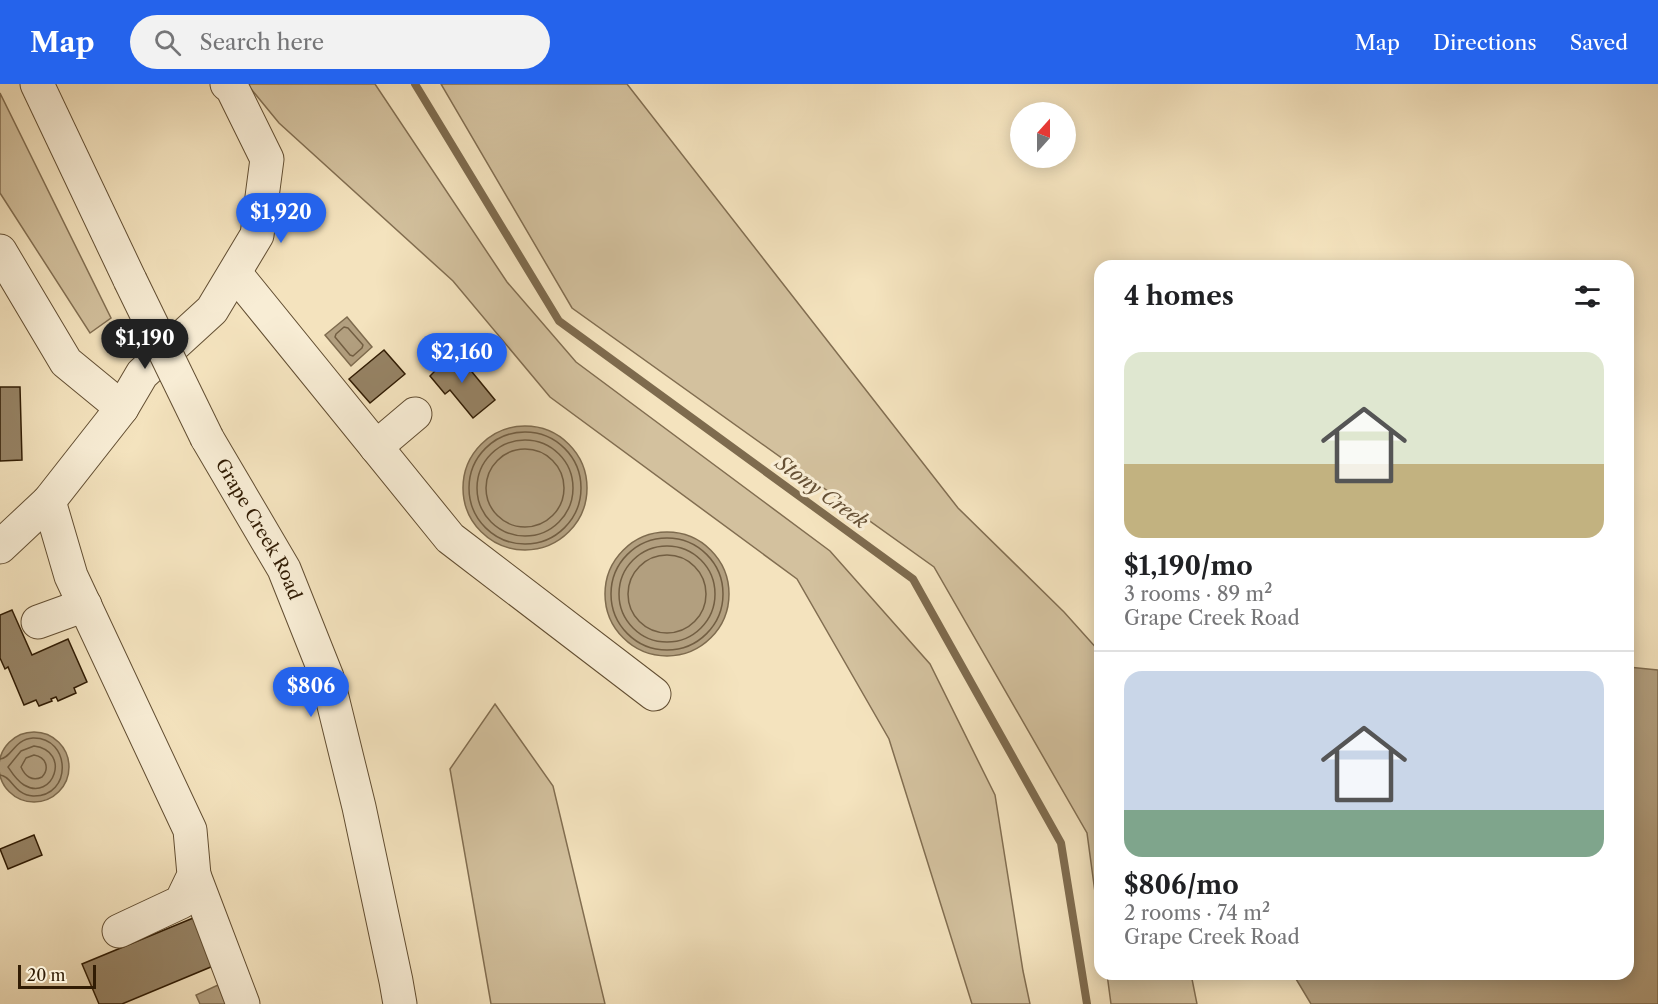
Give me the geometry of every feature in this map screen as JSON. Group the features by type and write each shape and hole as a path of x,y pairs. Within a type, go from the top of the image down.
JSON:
{"street":[{"name":"Grape Creek Road","path":"37,84 207,438 284,569 327,677 359,807 400,1004"},
{"path":"0,547 49,501 122,408 142,374 212,310 257,235 267,159 232,88 227,84"},
{"path":"0,251 66,362 122,408"},
{"path":"235,273 450,538 654,694"},
{"path":"376,447 415,414"},
{"path":"49,501 71,576 190,830 194,874 243,1004"},
{"path":"38,622 85,605"},
{"path":"119,931 181,902 194,874"}],"shaded area":[{"path":"247,84 375,84 507,282 576,362 830,551 930,664 995,795 1030,1004 972,1004 889,739 797,579 550,397 453,281 279,123"},
{"path":"441,84 627,84 958,508 1064,612 1094,645 1094,885 1087,833 934,567 572,308"},
{"path":"0,93 111,318 90,333 0,193"},
{"path":"495,704 553,786 605,1004 491,1004 450,769"},
{"path":"1108,980 1192,980 1197,1004 1111,1004"}],"water":[{"path":"347,317 372,347 351,366 325,335"},
{"path":"525,426 549,431 569,444 582,464 587,488 582,512 569,532 549,545 525,550 501,545 481,532 468,512 463,488 468,464 481,444 501,431"},
{"path":"667,532 691,537 711,550 724,570 729,594 724,618 711,638 691,651 667,656 643,651 623,638 610,618 605,594 610,570 623,550 643,537"},
{"path":"1634,668 1658,670 1658,1004 1311,1004 1297,980 1634,980"},
{"path":"34,732 47,735 59,742 66,754 69,767 66,780 59,792 47,799 34,802 21,799 9,792 2,780 -1,767 2,754 9,742 21,735"},
{"path":"218,985 226,1004 200,1004 196,995"}],"building":[{"path":"384,350 405,374 370,403 349,379"},
{"path":"454,350 495,400 473,418 450,390 445,394 430,376 435,371 433,368"},
{"path":"0,387 20,387 22,460 0,461"},
{"path":"12,610 32,655 68,639 87,682 74,688 76,693 58,701 56,697 39,706 36,700 24,705 8,667 5,669 0,658 0,615"},
{"path":"34,835 42,855 8,869 0,849"},
{"path":"198,916 218,964 122,1004 99,1004 82,964"}],"waterway":[{"name":"Stony Creek","path":"415,84 559,321 913,579 1061,843 1087,1004"}]}
